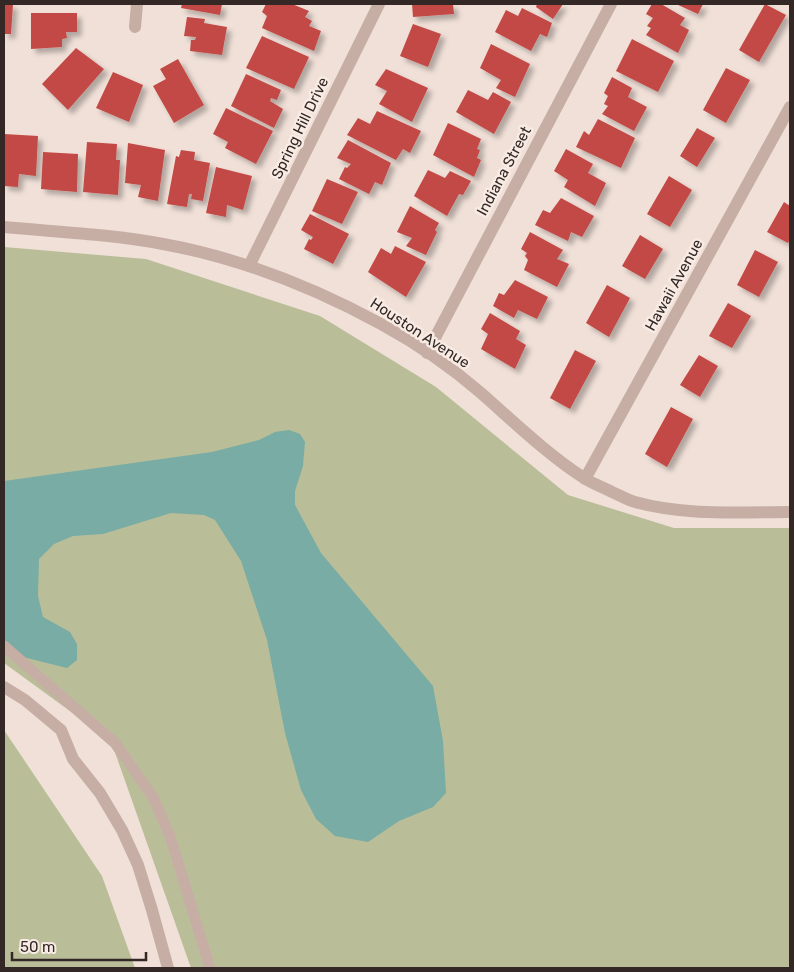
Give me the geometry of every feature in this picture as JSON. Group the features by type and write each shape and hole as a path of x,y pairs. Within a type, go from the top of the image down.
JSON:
{"street":[{"path":"135,26 137,4"},
{"name":"Spring Hill Drive","path":"249,266 380,4"},
{"name":"Indiana Street","path":"427,353 611,4"},
{"name":"Hawaii Avenue","path":"585,479 790,107"},
{"name":"Houston Avenue","path":"4,227 106,236 163,244 213,255 300,284 384,326 427,353 466,382 534,440 585,479 633,502 669,510 691,512 790,512"},
{"path":"4,687 25,700 61,730 72,758 100,793 122,830 138,865 168,968"}],"lane":[{"path":"4,646 115,743 153,797 170,836 210,968"}],"green space":[{"path":"4,247 146,259 320,316 436,387 568,495 674,528 790,528 790,968 191,968 111,741 4,663"},
{"path":"4,730 102,876 135,968 4,968"}],"water":[{"path":"289,430 300,434 305,442 303,466 295,491 295,505 321,553 433,686 443,741 446,793 433,807 399,821 368,842 335,836 316,819 301,790 285,733 267,640 241,561 215,520 204,515 171,513 103,534 73,536 54,544 39,559 38,596 43,617 70,632 77,644 77,660 67,668 23,657 4,642 4,481 212,452 259,440 275,432"}],"building":[{"path":"4,4 13,4 11,34 4,34"},
{"path":"182,4 222,4 220,15 181,8"},
{"path":"266,4 292,4 309,11 305,17 312,21 309,26 321,31 314,51 262,28 267,16 262,12"},
{"path":"412,4 453,4 454,14 413,17"},
{"path":"537,4 563,4 553,19 536,7"},
{"path":"652,4 661,4 685,18 680,25 689,30 678,53 646,35 651,28 647,26 653,18 646,14"},
{"path":"676,4 703,4 698,14"},
{"path":"765,4 786,15 759,62 739,50"},
{"path":"522,8 552,23 547,37 540,34 531,51 495,32 506,10 518,16"},
{"path":"31,13 77,13 77,32 66,32 67,38 62,39 62,47 31,49"},
{"path":"187,17 205,19 204,23 227,27 222,55 190,51 191,40 195,40 196,37 184,36"},
{"path":"413,24 441,34 428,67 400,56"},
{"path":"262,36 309,57 294,89 246,68"},
{"path":"632,39 674,61 658,92 616,71"},
{"path":"491,44 530,64 515,97 496,88 501,80 480,68"},
{"path":"76,48 104,69 68,110 42,84"},
{"path":"178,59 204,105 174,123 153,86 166,79 160,69"},
{"path":"726,68 750,80 726,123 703,110"},
{"path":"386,69 428,88 412,122 379,104 387,91 375,85"},
{"path":"113,72 143,85 129,122 96,108"},
{"path":"246,74 281,90 277,100 271,98 270,101 283,109 274,128 231,106"},
{"path":"612,77 632,88 628,97 647,107 634,131 602,114 608,106 604,104 608,96 604,93"},
{"path":"468,90 488,100 493,92 511,102 494,134 456,112"},
{"path":"226,108 273,131 256,164 225,148 228,142 213,134"},
{"path":"377,111 421,131 410,153 403,149 396,160 347,135 358,118 370,124"},
{"path":"598,119 635,138 621,168 576,147 584,131 589,135"},
{"path":"448,123 481,139 477,149 480,150 477,158 481,160 474,177 433,155"},
{"path":"697,128 715,138 697,167 680,156"},
{"path":"4,134 38,136 36,176 19,174 18,187 4,186"},
{"path":"348,140 391,163 382,185 375,182 369,194 339,179 345,167 347,168 351,164 337,158"},
{"path":"87,142 117,144 116,160 120,160 118,195 83,192"},
{"path":"128,143 165,150 158,201 138,197 141,185 125,183"},
{"path":"566,149 593,164 588,173 606,183 595,206 564,187 568,180 554,171"},
{"path":"181,150 195,152 194,160 210,163 203,201 191,199 192,194 189,194 187,207 167,204 176,156 179,157"},
{"path":"43,152 78,154 77,192 41,189"},
{"path":"216,167 252,176 243,210 227,205 226,217 206,213"},
{"path":"428,170 445,178 450,171 471,181 463,195 459,194 447,216 414,196"},
{"path":"669,176 692,190 670,227 647,214"},
{"path":"327,179 358,192 342,224 312,211"},
{"path":"561,198 594,216 582,237 571,232 568,241 535,225 543,210 550,213"},
{"path":"784,202 790,206 790,239 788,243 767,232"},
{"path":"410,206 439,223 435,230 437,232 426,255 406,246 412,238 397,232"},
{"path":"310,214 349,234 333,264 304,249 309,239 311,240 313,237 301,230"},
{"path":"530,232 563,250 557,259 569,264 557,287 524,270 528,260 525,256 527,253 521,249"},
{"path":"640,235 663,249 645,279 622,266"},
{"path":"395,246 426,262 406,297 368,272 381,248 391,254"},
{"path":"755,250 778,262 759,297 737,285"},
{"path":"515,280 548,297 537,319 518,310 514,318 493,306 499,293 504,295"},
{"path":"607,285 630,298 609,337 586,323"},
{"path":"728,303 751,316 732,348 709,336"},
{"path":"490,313 520,331 516,339 526,345 515,369 481,349 488,334 481,329"},
{"path":"575,350 596,361 570,409 550,398"},
{"path":"699,355 718,366 700,397 680,385"},
{"path":"671,407 693,419 667,467 645,454"}]}
